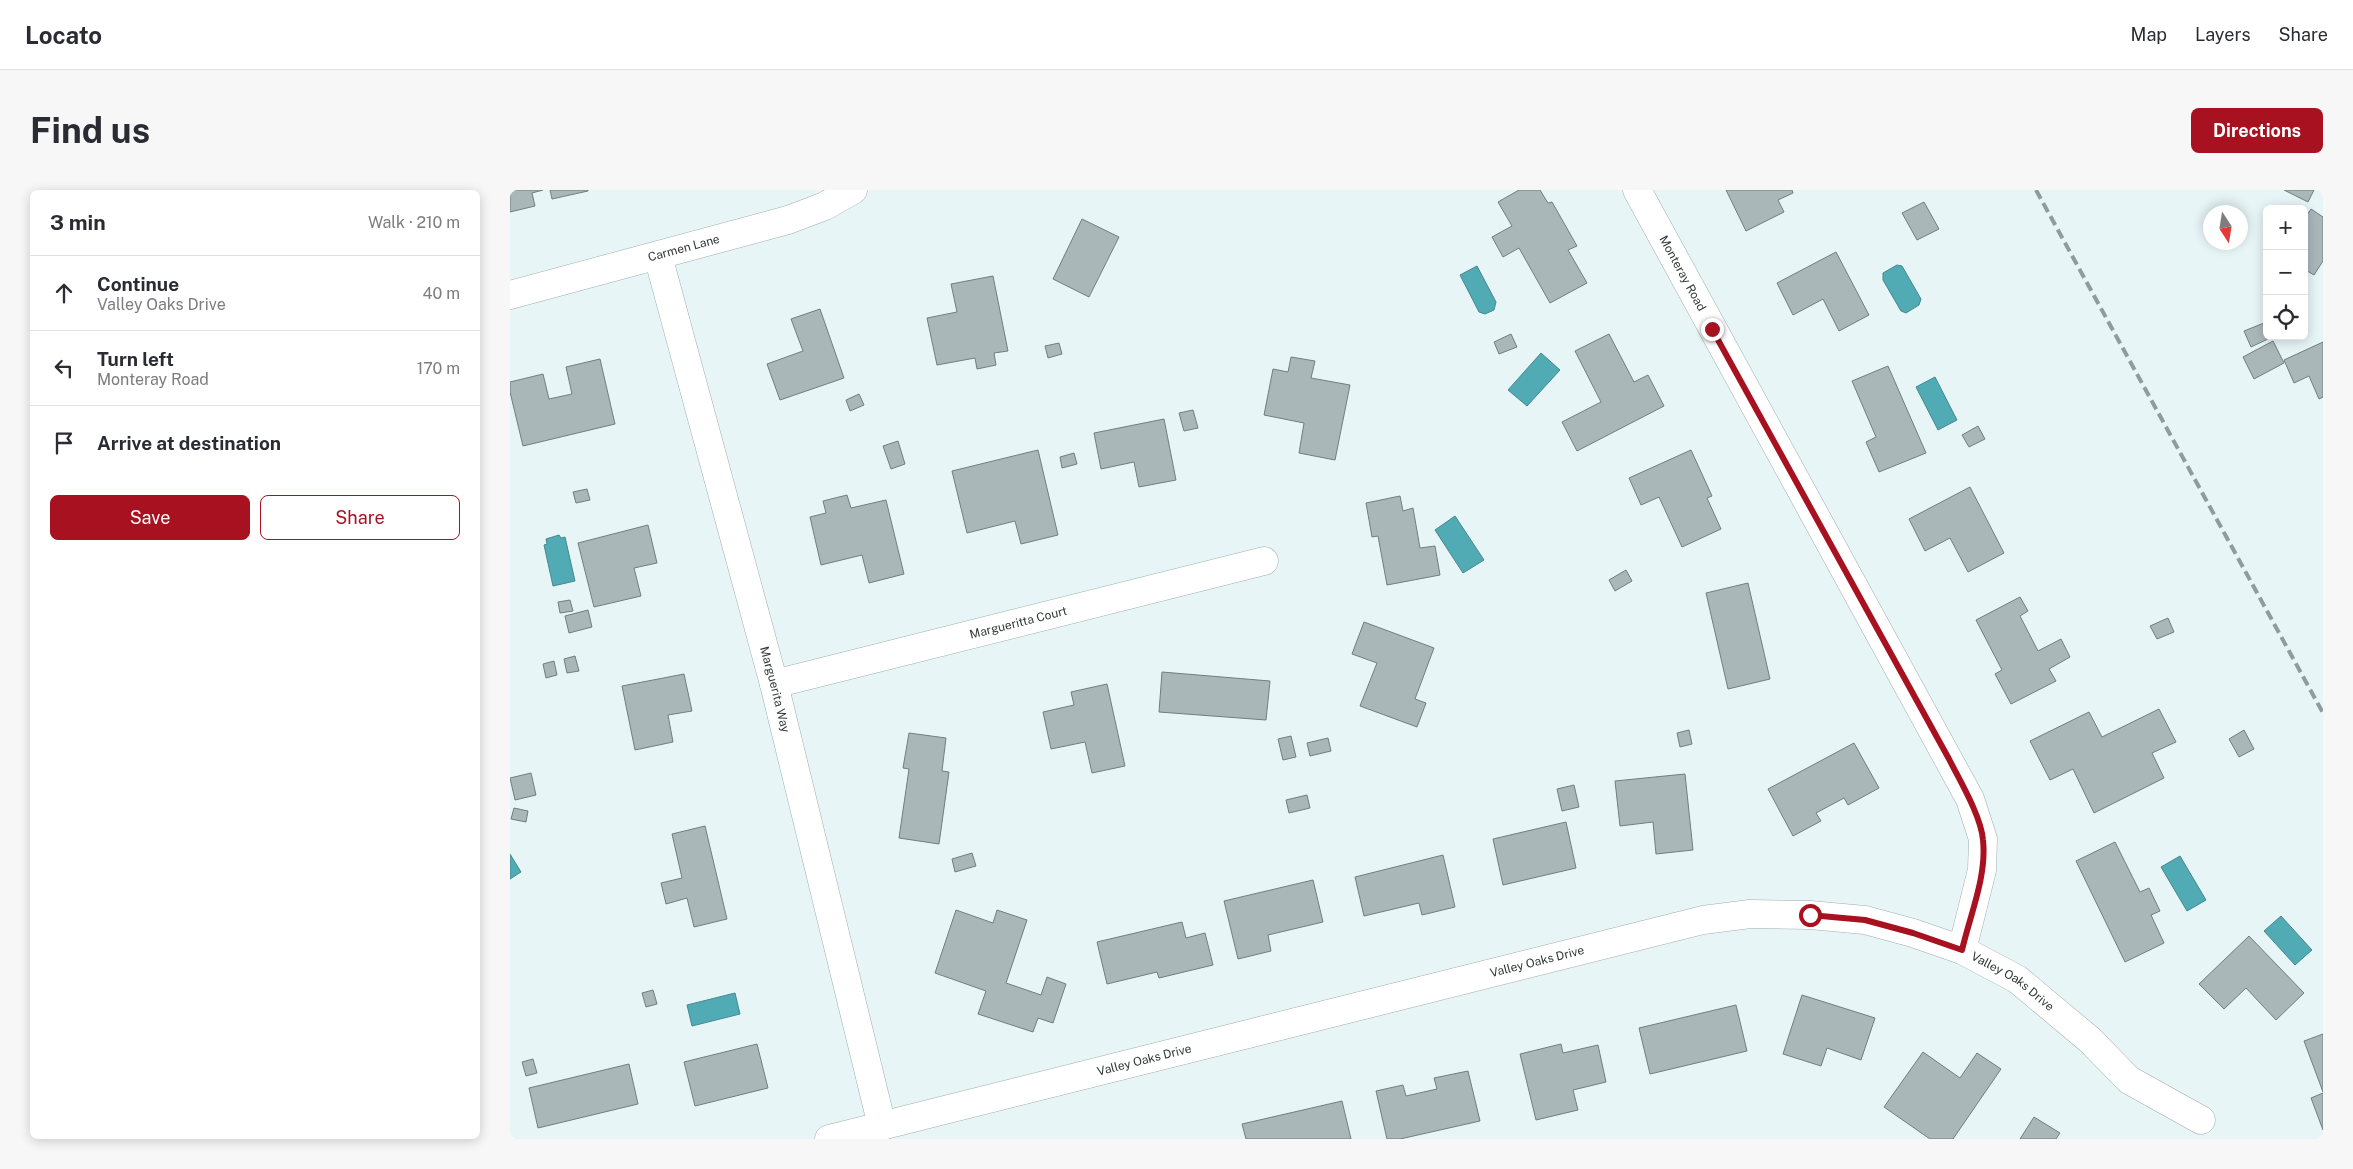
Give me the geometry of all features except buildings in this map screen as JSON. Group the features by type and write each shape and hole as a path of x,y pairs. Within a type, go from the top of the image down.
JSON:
{"street":[{"name":"Carmen Lane","path":"510,294 788,220 824,206 853,190"},
{"name":"Monteray Road","path":"1637,190 1970,799 1983,839 1982,870 1962,950"},
{"name":"Marguerita Way","path":"658,256 774,684 882,1126"},
{"name":"Margueritta Court","path":"774,684 1264,561"},
{"name":"Valley Oaks Drive","path":"829,1139 1703,920 1750,914 1810,915 1865,920 1913,933 1962,950 2017,979 2090,1040 2129,1080 2201,1120"}],"water":[{"path":"1897,265 1902,266 1921,299 1919,305 1906,313 1901,311 1883,280 1883,273"},
{"path":"1477,266 1496,302 1494,310 1485,314 1479,312 1460,275"},
{"path":"1541,353 1560,370 1527,406 1508,390"},
{"path":"1935,377 1957,420 1938,430 1916,387"},
{"path":"1455,516 1484,560 1463,573 1435,530"},
{"path":"559,535 561,538 565,537 575,581 553,586 544,545 547,544 546,539"},
{"path":"510,854 521,872 510,879"},
{"path":"2180,856 2206,900 2187,911 2161,867"},
{"path":"2281,916 2312,950 2295,965 2264,931"},
{"path":"735,993 740,1014 692,1026 687,1005"}],"railway":[{"path":"2036,190 2323,713"}],"route":[{"path":"1712,329 1949,759 1970,799 1983,839 1982,870 1962,950 1913,933 1865,920 1810,915"}]}
